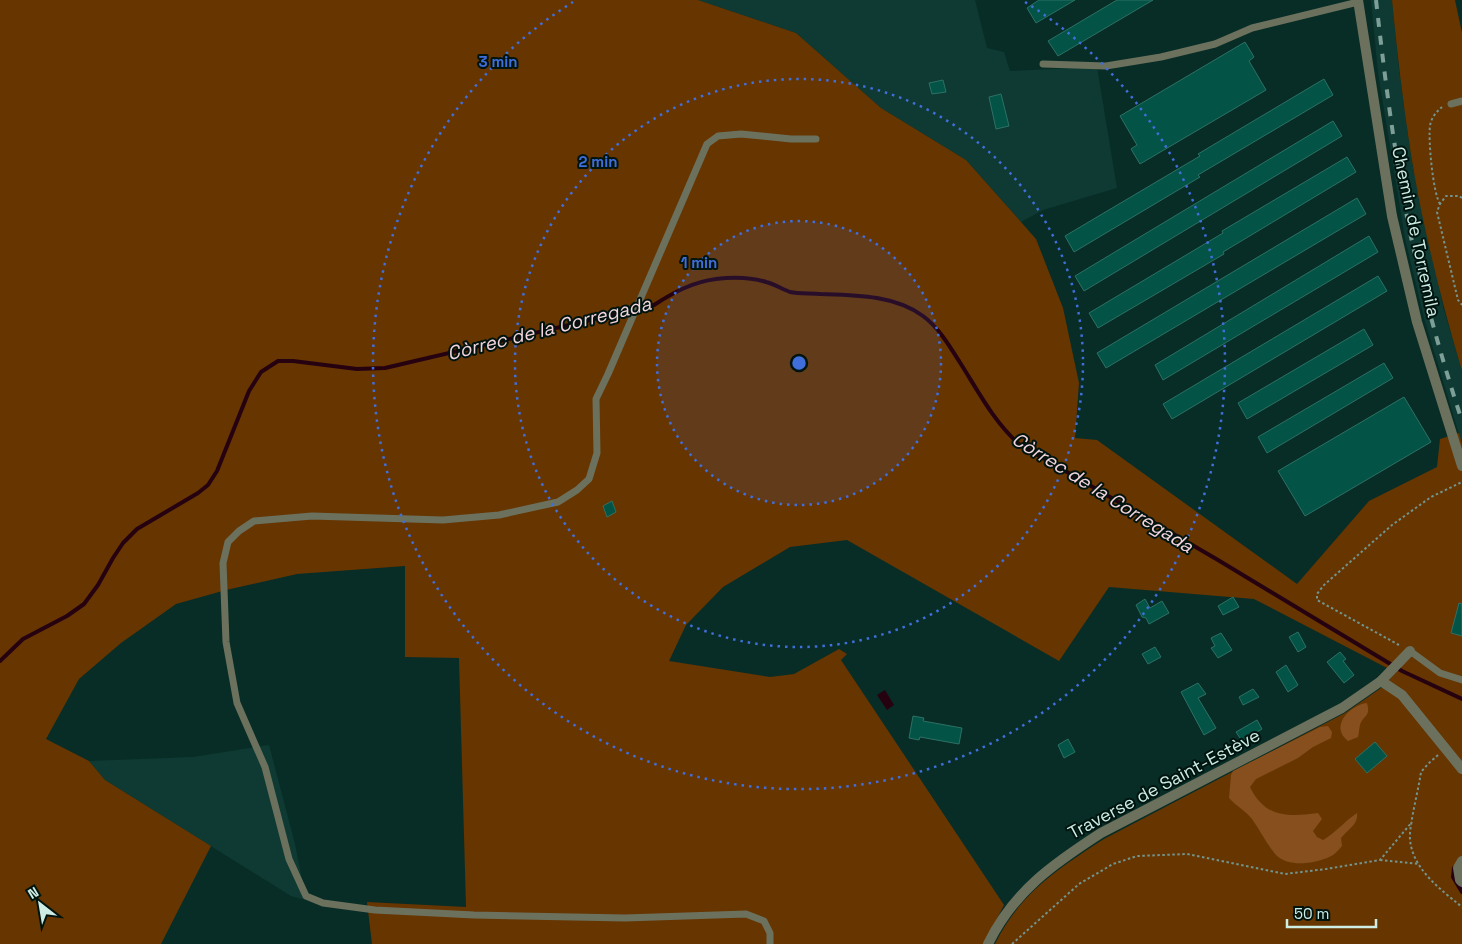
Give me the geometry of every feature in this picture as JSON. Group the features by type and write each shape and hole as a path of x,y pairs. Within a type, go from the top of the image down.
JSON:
{"street":[{"name":"Chemin de Torremila","path":"1358,1 1392,216 1417,322 1462,466"},
{"path":"1410,651 1381,681 1402,695 1462,769"},
{"name":"Traverse de Saint-Estève","path":"988,944 997,925 1025,890 1066,856 1101,833 1342,708 1381,681"},
{"path":"1462,861 1458,868 1462,882"}],"lane":[{"path":"1044,64 1106,66 1161,57 1215,44 1252,28 1358,1"},
{"path":"1452,104 1462,101"},
{"path":"770,944 770,933 764,922 746,914 625,918 474,915 375,910 323,903 306,896 290,859 265,767 237,704 226,642 223,563 228,542 239,531 254,522 312,516 443,520 499,515 558,502 577,490 589,479 597,453 596,399 708,144 718,136 741,134 791,139 816,139"},
{"path":"1410,651 1440,673 1462,680"}],"path":[{"path":"1440,204 1436,198 1434,187 1430,126 1433,116 1441,108 1452,104"},
{"path":"1462,198 1459,196 1446,196 1437,212 1458,300 1462,305"},
{"path":"1410,651 1317,600 1317,594 1324,585 1392,525 1431,497 1462,482"},
{"path":"1445,748 1422,772 1410,835 1413,852 1423,872 1462,908"},
{"path":"1380,860 1412,822"},
{"path":"1012,944 1078,884 1113,864 1137,856 1187,854 1285,874 1326,870 1380,860 1419,864"}],"shaded area":[{"path":"0,0 698,0 796,33 881,108 966,160 1036,239 1063,308 1079,383 1075,438 1097,440 1297,584 1369,501 1437,467 1440,439 1459,433 1462,444 1462,944 995,944 1005,926 1028,896 1071,861 1104,839 1345,713 1384,686 1397,671 1387,668 1254,599 1109,587 1059,661 847,540 790,547 723,587 686,625 669,661 770,677 794,674 839,649 847,654 841,660 1004,905 984,944 372,944 367,902 466,907 459,658 405,657 405,566 297,574 226,590 176,604 121,643 79,679 46,739 89,761 105,780 211,846 161,944 0,944"},
{"path":"698,0 975,0 987,48 1004,52 1010,71 1097,67 1117,188 1043,210 1021,222 966,160 881,108 796,33"},
{"path":"1371,0 1392,0 1411,157 1444,310 1462,371 1462,444 1424,318 1405,238 1378,73"},
{"path":"1392,0 1455,0 1462,33 1462,371 1433,264 1421,210 1411,155"},
{"path":"885,690 894,705 887,710 877,695"},
{"path":"1367,703 1368,713 1360,725 1358,737 1348,741 1341,729 1344,717 1354,708"},
{"path":"1328,726 1332,732 1331,738 1313,747 1298,758 1256,779 1250,787 1256,797 1270,810 1287,815 1318,813 1322,819 1313,831 1317,837 1323,840 1357,813 1354,824 1341,838 1342,846 1333,855 1307,863 1293,863 1276,855 1252,819 1229,798 1231,775 1233,771 1320,727"},
{"path":"269,745 295,844 306,900 291,896 105,780 89,761 193,757"}],"building":[{"path":"1039,0 1075,0 1036,23 1027,8"},
{"path":"1117,0 1153,0 1058,56 1048,41"},
{"path":"1245,42 1254,57 1249,61 1266,90 1140,164 1131,149 1137,145 1120,116"},
{"path":"1324,79 1333,95 1198,175 1200,177 1074,252 1065,236 1200,156 1198,154"},
{"path":"943,80 946,92 932,94 929,83"},
{"path":"1001,94 1009,126 996,129 989,97"},
{"path":"1333,121 1342,136 1084,291 1075,276"},
{"path":"1347,157 1356,172 1223,252 1224,254 1098,328 1089,313"},
{"path":"1357,198 1366,214 1106,368 1097,353"},
{"path":"1369,236 1378,252 1163,380 1155,365"},
{"path":"1378,276 1387,291 1172,419 1163,404"},
{"path":"1364,329 1373,345 1247,419 1238,403"},
{"path":"1384,363 1393,378 1267,453 1258,437"},
{"path":"1404,397 1431,442 1305,516 1278,471"},
{"path":"612,501 616,512 607,517 603,506"},
{"path":"1233,597 1239,607 1223,615 1218,606"},
{"path":"1145,599 1150,608 1162,601 1169,613 1149,624 1146,618 1142,617 1136,605"},
{"path":"1459,603 1462,604 1462,636 1451,633"},
{"path":"1298,632 1306,647 1298,652 1289,637"},
{"path":"1221,633 1232,650 1218,658 1211,648 1215,646 1211,638"},
{"path":"1155,647 1161,657 1148,664 1142,654"},
{"path":"1340,652 1346,659 1343,661 1354,675 1344,683 1327,662"},
{"path":"1286,665 1298,685 1288,692 1276,672"},
{"path":"1198,683 1206,694 1198,698 1216,728 1204,735 1181,692"},
{"path":"1253,689 1259,697 1243,705 1239,697"},
{"path":"913,716 924,718 923,721 962,728 959,744 920,737 919,740 909,738"},
{"path":"1257,720 1262,729 1242,741 1236,732"},
{"path":"1068,739 1075,752 1064,758 1058,745"},
{"path":"1375,742 1387,756 1367,773 1355,759"}],"waterway":[{"name":"Còrrec de la Corregada","path":"0,661 23,639 67,616 84,604 98,585 123,543 137,529 198,493 208,485 217,471 249,391 261,372 278,361 293,361 357,369 385,368 654,305 676,292 699,282 741,278 766,282 790,292 874,298 887,300 912,309 928,320 938,331 993,415 1019,444 1218,560 1402,671 1462,699"},
{"path":"1454,868 1453,877 1462,892"}],"railway":[{"path":"1376,0 1391,119 1411,237 1434,329 1462,421"}]}
